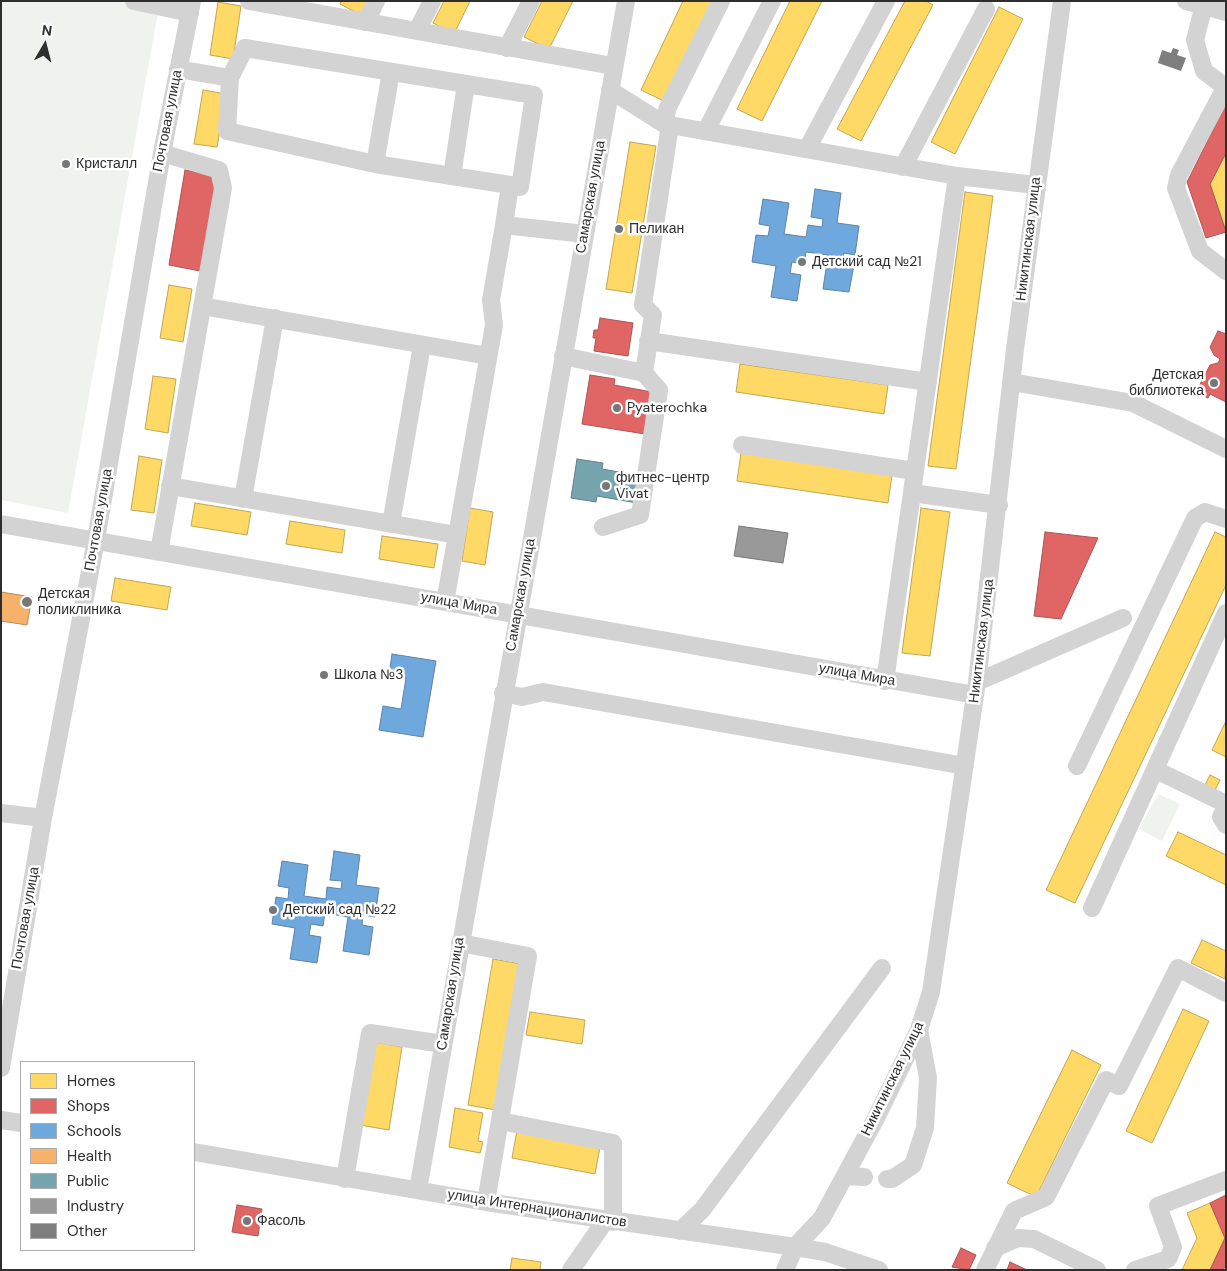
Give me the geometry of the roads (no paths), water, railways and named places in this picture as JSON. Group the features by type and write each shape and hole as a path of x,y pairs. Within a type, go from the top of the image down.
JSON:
{"street":[{"path":"134,1 191,7"},
{"path":"366,22 376,1"},
{"path":"417,31 432,1"},
{"path":"508,48 531,1"},
{"name":"Самарская улица","path":"418,1190 503,693 626,1"},
{"path":"644,373 652,315 643,304 668,124 668,107 721,1"},
{"path":"706,131 772,1"},
{"path":"807,149 886,1"},
{"name":"Никитинская улица","path":"795,1246 822,1218 845,1176 919,1030 931,992 976,688 1036,184 1062,1"},
{"path":"1186,1 1226,12"},
{"path":"257,2 614,66"},
{"path":"1204,6 1195,40 1204,71 1225,86 1179,175 1176,188 1200,251 1226,271"},
{"name":"Почтовая улица","path":"1,1068 43,818 96,540 162,153 191,7"},
{"path":"904,166 986,9"},
{"path":"245,48 534,95 520,187 376,164 227,131 230,78 245,48"},
{"path":"178,69 230,78"},
{"path":"376,164 391,72"},
{"path":"452,176 466,84"},
{"path":"610,90 668,124 957,176 1036,184"},
{"path":"159,552 223,188 219,170 162,153"},
{"path":"885,681 957,176"},
{"path":"445,602 494,325 491,300 510,185"},
{"path":"504,225 585,234"},
{"path":"202,306 488,356"},
{"path":"243,499 275,318"},
{"path":"648,341 928,382"},
{"path":"391,524 422,345"},
{"path":"563,356 644,373 659,390 640,515 603,526"},
{"path":"1012,382 1133,403 1226,448"},
{"path":"742,445 915,471"},
{"path":"170,486 457,535"},
{"path":"912,493 999,505"},
{"path":"1077,766 1195,518 1205,512 1226,519"},
{"name":"улица Мира","path":"1,524 885,681 976,688"},
{"path":"1092,908 1226,613"},
{"path":"976,688 1123,618"},
{"path":"503,693 522,697 543,692 965,766"},
{"path":"1156,770 1226,805 1221,817 1226,825"},
{"path":"1,813 43,818"},
{"path":"460,943 528,956 486,1202"},
{"path":"680,1231 702,1210 882,968"},
{"path":"985,1270 1014,1211 1046,1196 1106,1080 1119,1086 1178,968 1226,992"},
{"path":"887,1179 892,1179 913,1165 925,1128 928,1078 919,1030"},
{"path":"345,1179 370,1033 443,1044"},
{"path":"1,1120 20,1124"},
{"path":"500,1121 613,1142 609,1221 571,1270"},
{"name":"улица Интернационалистов","path":"195,1152 486,1202 735,1240 795,1246 825,1252 879,1270"},
{"path":"845,1176 864,1177"},
{"path":"1135,1270 1168,1258 1173,1247 1158,1206 1226,1180"},
{"path":"995,1248 1018,1238 1034,1239 1098,1270"},
{"path":"785,1270 795,1246"}],"place":[{"name":"Кристалл","path":"66,164"},
{"name":"Пеликан","path":"619,229"},
{"name":"Детский сад №21","path":"802,262"},
{"name":"Детская библиотека","path":"1214,383"},
{"name":"Pyaterochka","path":"617,408"},
{"name":"фитнес-центр Vivat","path":"606,486"},
{"name":"Детская поликлиника","path":"27,602"},
{"name":"Школа №3","path":"324,675"},
{"name":"Детский сад №22","path":"273,910"},
{"name":"Фасоль","path":"247,1221"}]}
